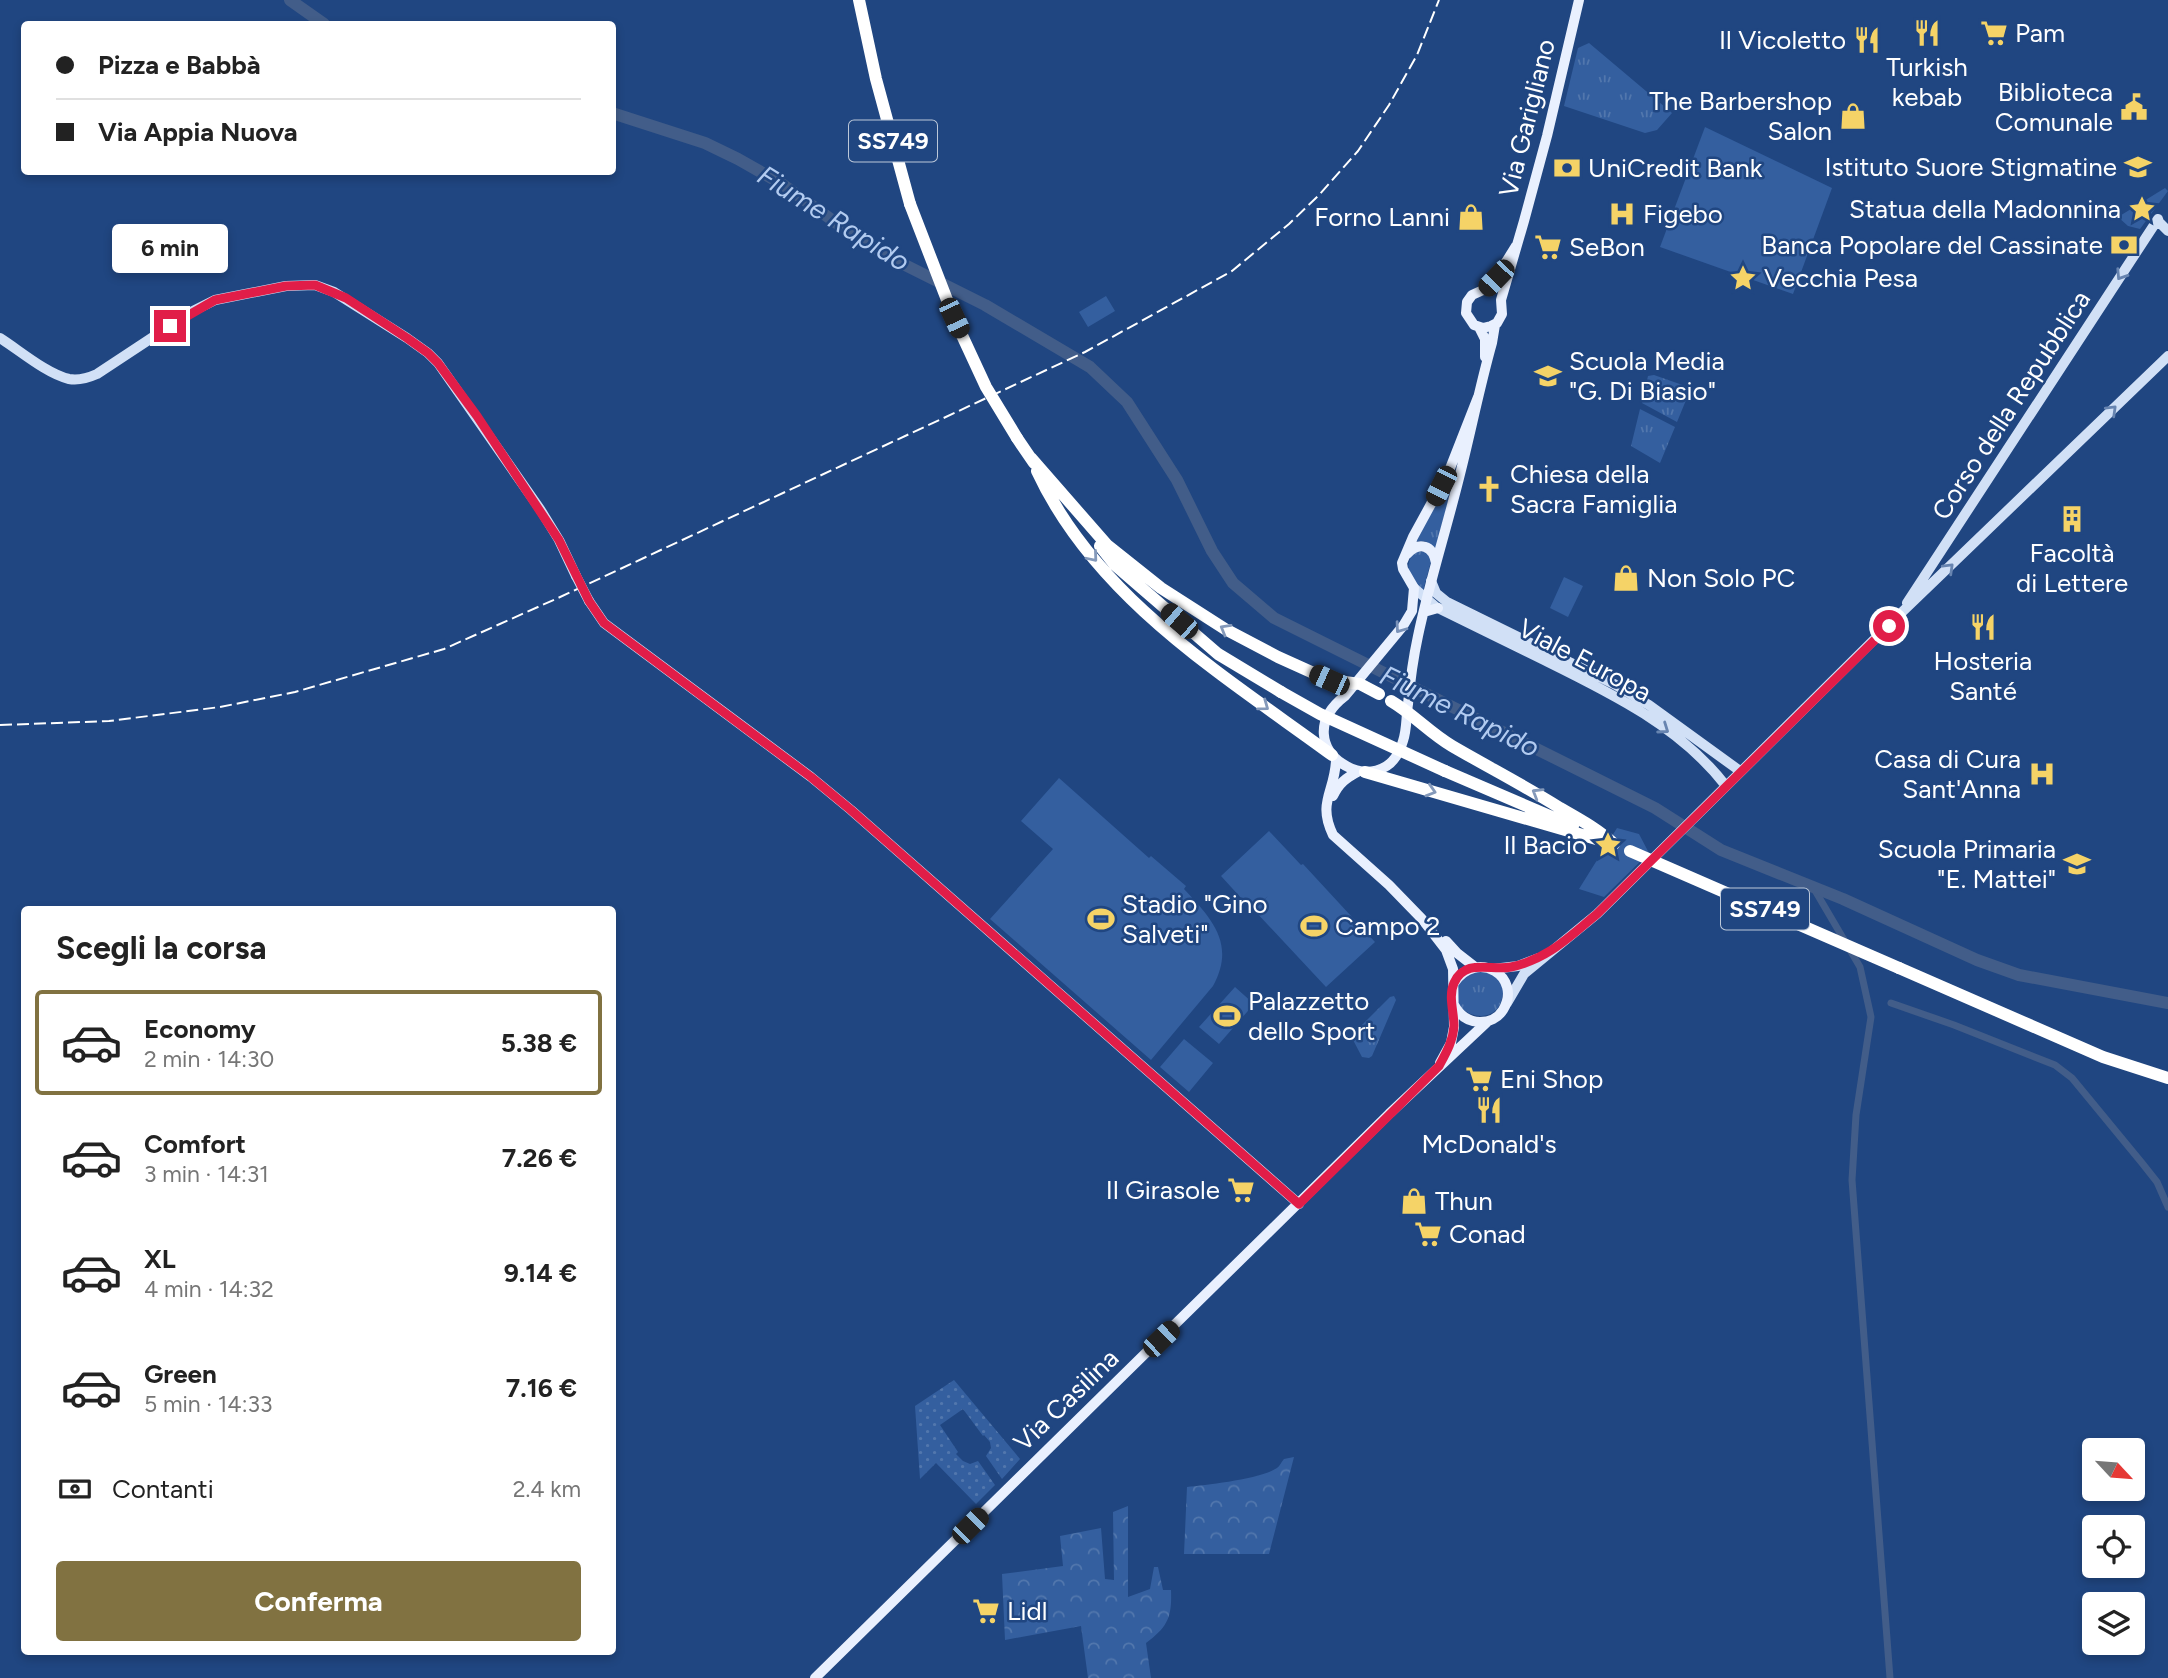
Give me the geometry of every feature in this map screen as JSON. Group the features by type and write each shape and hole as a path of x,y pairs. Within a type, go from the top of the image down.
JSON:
{"highway":[{"path":"851,0 876,79"},
{"name":"SS749","path":"859,0 876,79 910,204 954,318 986,387 1031,458 1071,513 1115,565 1217,654 1320,714 1445,771 2103,1057 2168,1078"},
{"path":"865,0 876,79"},
{"path":"1031,458 1107,545 1160,588 1225,629 1278,657 1329,680 1357,680 1379,694"},
{"path":"1031,458 1065,522 1117,585 1191,652 1334,757"},
{"path":"1391,701 1408,708 1423,727 1450,745 1600,831 1614,844"},
{"path":"1362,772 1614,844"}],"main road":[{"name":"Via Garigliano","path":"1404,737 1412,668 1426,601 1458,483 1492,344 1494,324 1502,314 1501,300 1554,106 1579,0"},
{"name":"Via Garigliano","path":"1485,366 1485,340 1479,327 1469,320 1466,306 1472,295 1483,290 1496,278 1516,246"},
{"path":"1483,290 1493,293 1501,300"},
{"path":"1479,327 1494,324"},
{"name":"Via Garigliano","path":"1407,554 1413,537 1449,471 1478,397"},
{"path":"1362,772 1350,769 1334,757 1326,745 1325,723 1329,712 1404,626 1412,611 1414,588 1402,563 1407,554 1413,547 1422,545 1429,548 1436,563"},
{"path":"1424,612 1438,608"},
{"path":"1345,696 1367,691 1391,701 1403,721 1404,737 1401,748 1387,765 1347,777 1338,786 1332,798 1333,822 1338,832 1393,881 1426,916 1448,948"},
{"path":"1334,757 1335,772 1327,794 1325,810 1333,835 1389,885 1448,948 1475,967 1493,969 1504,980 1507,1003"},
{"name":"Via Casilina","path":"1439,1066 1451,1043 1454,1027 1453,969 1448,948"},
{"path":"1454,983 1459,975 1475,967"},
{"path":"1452,999 1461,1015 1478,1023 1487,1022"},
{"name":"Via Casilina","path":"815,1678 1439,1066 1487,1022 1500,1015 1507,1003"}],"street":[{"path":"2163,220 2159,222 2168,231"},
{"name":"Corso della Repubblica","path":"1927,582 2163,220"},
{"path":"0,338 55,373 69,379 82,379 97,374 191,312 215,300 286,286 315,285 334,292 415,344 450,377 540,509 559,540 589,601 604,623 811,777 851,810 1299,1204"},
{"path":"1507,1003 1524,974 1597,914 1899,615 1927,582 2168,356"},
{"name":"Viale Europa","path":"1432,581 1436,593 1447,602 1626,691 1740,771"},
{"name":"Viale Europa","path":"1414,588 1426,601 1438,608 1609,692 1686,744 1712,768 1726,786"},
{"path":"1493,969 1518,966 1549,954"}],"green space":[{"path":"1589,43 1672,113 1657,130 1645,133 1564,106 1578,48"},
{"path":"1705,127 1832,188 1793,294 1660,247"},
{"path":"2165,188 2168,191 2140,229 2128,226 2118,217"},
{"path":"1106,296 1115,311 1088,327 1079,312"},
{"path":"1654,375 1691,388 1677,422 1642,403 1648,376"},
{"path":"1640,409 1675,427 1660,463 1631,446"},
{"path":"1448,484 1452,486 1436,548 1425,541 1415,541"},
{"path":"1414,551 1427,552 1431,561 1423,591 1408,568"},
{"path":"1564,577 1583,586 1568,617 1550,608"},
{"name":"Stadio \"Gino Salveti\"","path":"1059,778 1149,858 1151,856 1186,886 1184,889 1204,911 1218,933 1222,957 1220,971 1213,986 1151,1060 990,919 1053,849 1021,821"},
{"path":"1617,828 1639,834 1649,853 1604,897 1579,889"},
{"name":"Campo 2","path":"1269,831 1375,942 1326,987 1254,910 1268,896 1252,910 1221,876"},
{"path":"1469,970 1494,973 1503,987 1501,1002 1495,1011 1475,1015 1458,1004 1455,994 1457,982"},
{"name":"Palazzetto dello Sport","path":"1235,987 1254,1004 1219,1044 1199,1027"},
{"path":"1394,996 1396,1000 1372,1056 1362,1057 1351,1036"},
{"path":"1184,1039 1213,1063 1189,1092 1160,1067"},
{"path":"954,1380 1020,1459 1002,1479 986,1456 991,1448 990,1442 963,1409 940,1425 958,1452 956,1454 970,1464 978,1461 995,1485 976,1504 936,1463 920,1479 915,1406"},
{"path":"1294,1457 1269,1554 1184,1554 1187,1487 1259,1475 1277,1468 1284,1459"},
{"path":"1128,1506 1128,1597 1150,1589 1154,1567 1158,1567 1163,1590 1171,1590 1171,1607 1167,1621 1146,1643 1151,1678 1088,1678 1081,1626 1005,1640 1002,1574 1063,1566 1060,1536 1101,1528 1105,1579 1114,1580 1113,1512"}],"waterway":[{"name":"Fiume Rapido","path":"290,0 320,21"},
{"name":"Fiume Rapido","path":"616,114 705,143 738,159 782,184 853,235 899,262 985,305 1090,367 1127,402 1177,480 1212,551 1233,583 1274,618 1655,808 1721,850 1843,899 1977,960 2019,975 2168,1003"},
{"path":"1813,887 1860,967 1871,1017 1856,1115 1852,1180 1890,1678"},
{"path":"1891,1003 2055,1065 2072,1078 2142,1163 2157,1182 2168,1207"}],"railway":[{"path":"0,725 109,721 220,707 295,692 444,649 1085,352 1232,271 1289,224 1319,195 1358,151 1389,105 1417,55 1439,0"}],"place":[{"name":"Turkish kebab","path":"1927,33"},
{"name":"Pam","path":"1994,33"},
{"name":"Il Vicoletto","path":"1867,40"},
{"name":"Biblioteca Comunale","path":"2134,107"},
{"name":"The Barbershop Salon","path":"1853,116"},
{"name":"Istituto Suore Stigmatine","path":"2138,167"},
{"name":"UniCredit Bank","path":"1567,168"},
{"name":"Statua della Madonnina","path":"2142,209"},
{"name":"Figebo","path":"1622,214"},
{"name":"Forno Lanni","path":"1471,217"},
{"name":"Banca Popolare del Cassinate","path":"2124,245"},
{"name":"SeBon","path":"1548,247"},
{"name":"Vecchia Pesa","path":"1743,278"},
{"name":"Scuola Media \"G. Di Biasio\"","path":"1548,376"},
{"name":"Chiesa della Sacra Famiglia","path":"1489,489"},
{"name":"Facoltà di Lettere","path":"2072,519"},
{"name":"Non Solo PC","path":"1626,578"},
{"name":"Hosteria Santé","path":"1983,627"},
{"name":"Casa di Cura Sant'Anna","path":"2042,774"},
{"name":"Il Bacio","path":"1608,845"},
{"name":"Scuola Primaria \"E. Mattei\"","path":"2077,864"},
{"name":"Stadio \"Gino Salveti\"","path":"1101,919"},
{"name":"Campo 2","path":"1314,926"},
{"name":"Palazzetto dello Sport","path":"1227,1016"},
{"name":"Eni Shop","path":"1479,1079"},
{"name":"McDonald's","path":"1489,1110"},
{"name":"Il Girasole","path":"1241,1190"},
{"name":"Thun","path":"1414,1201"},
{"name":"Conad","path":"1428,1234"},
{"name":"Lidl","path":"986,1611"}],"route":[{"path":"170,326 215,300 286,286 315,285 346,298 428,353 450,377 540,509 559,540 589,601 604,623 811,777 851,810 1299,1204 1439,1066 1451,1043 1454,1027 1452,991 1459,975 1475,967 1493,969 1518,966 1549,954 1597,914 1647,866 1889,626"}]}
